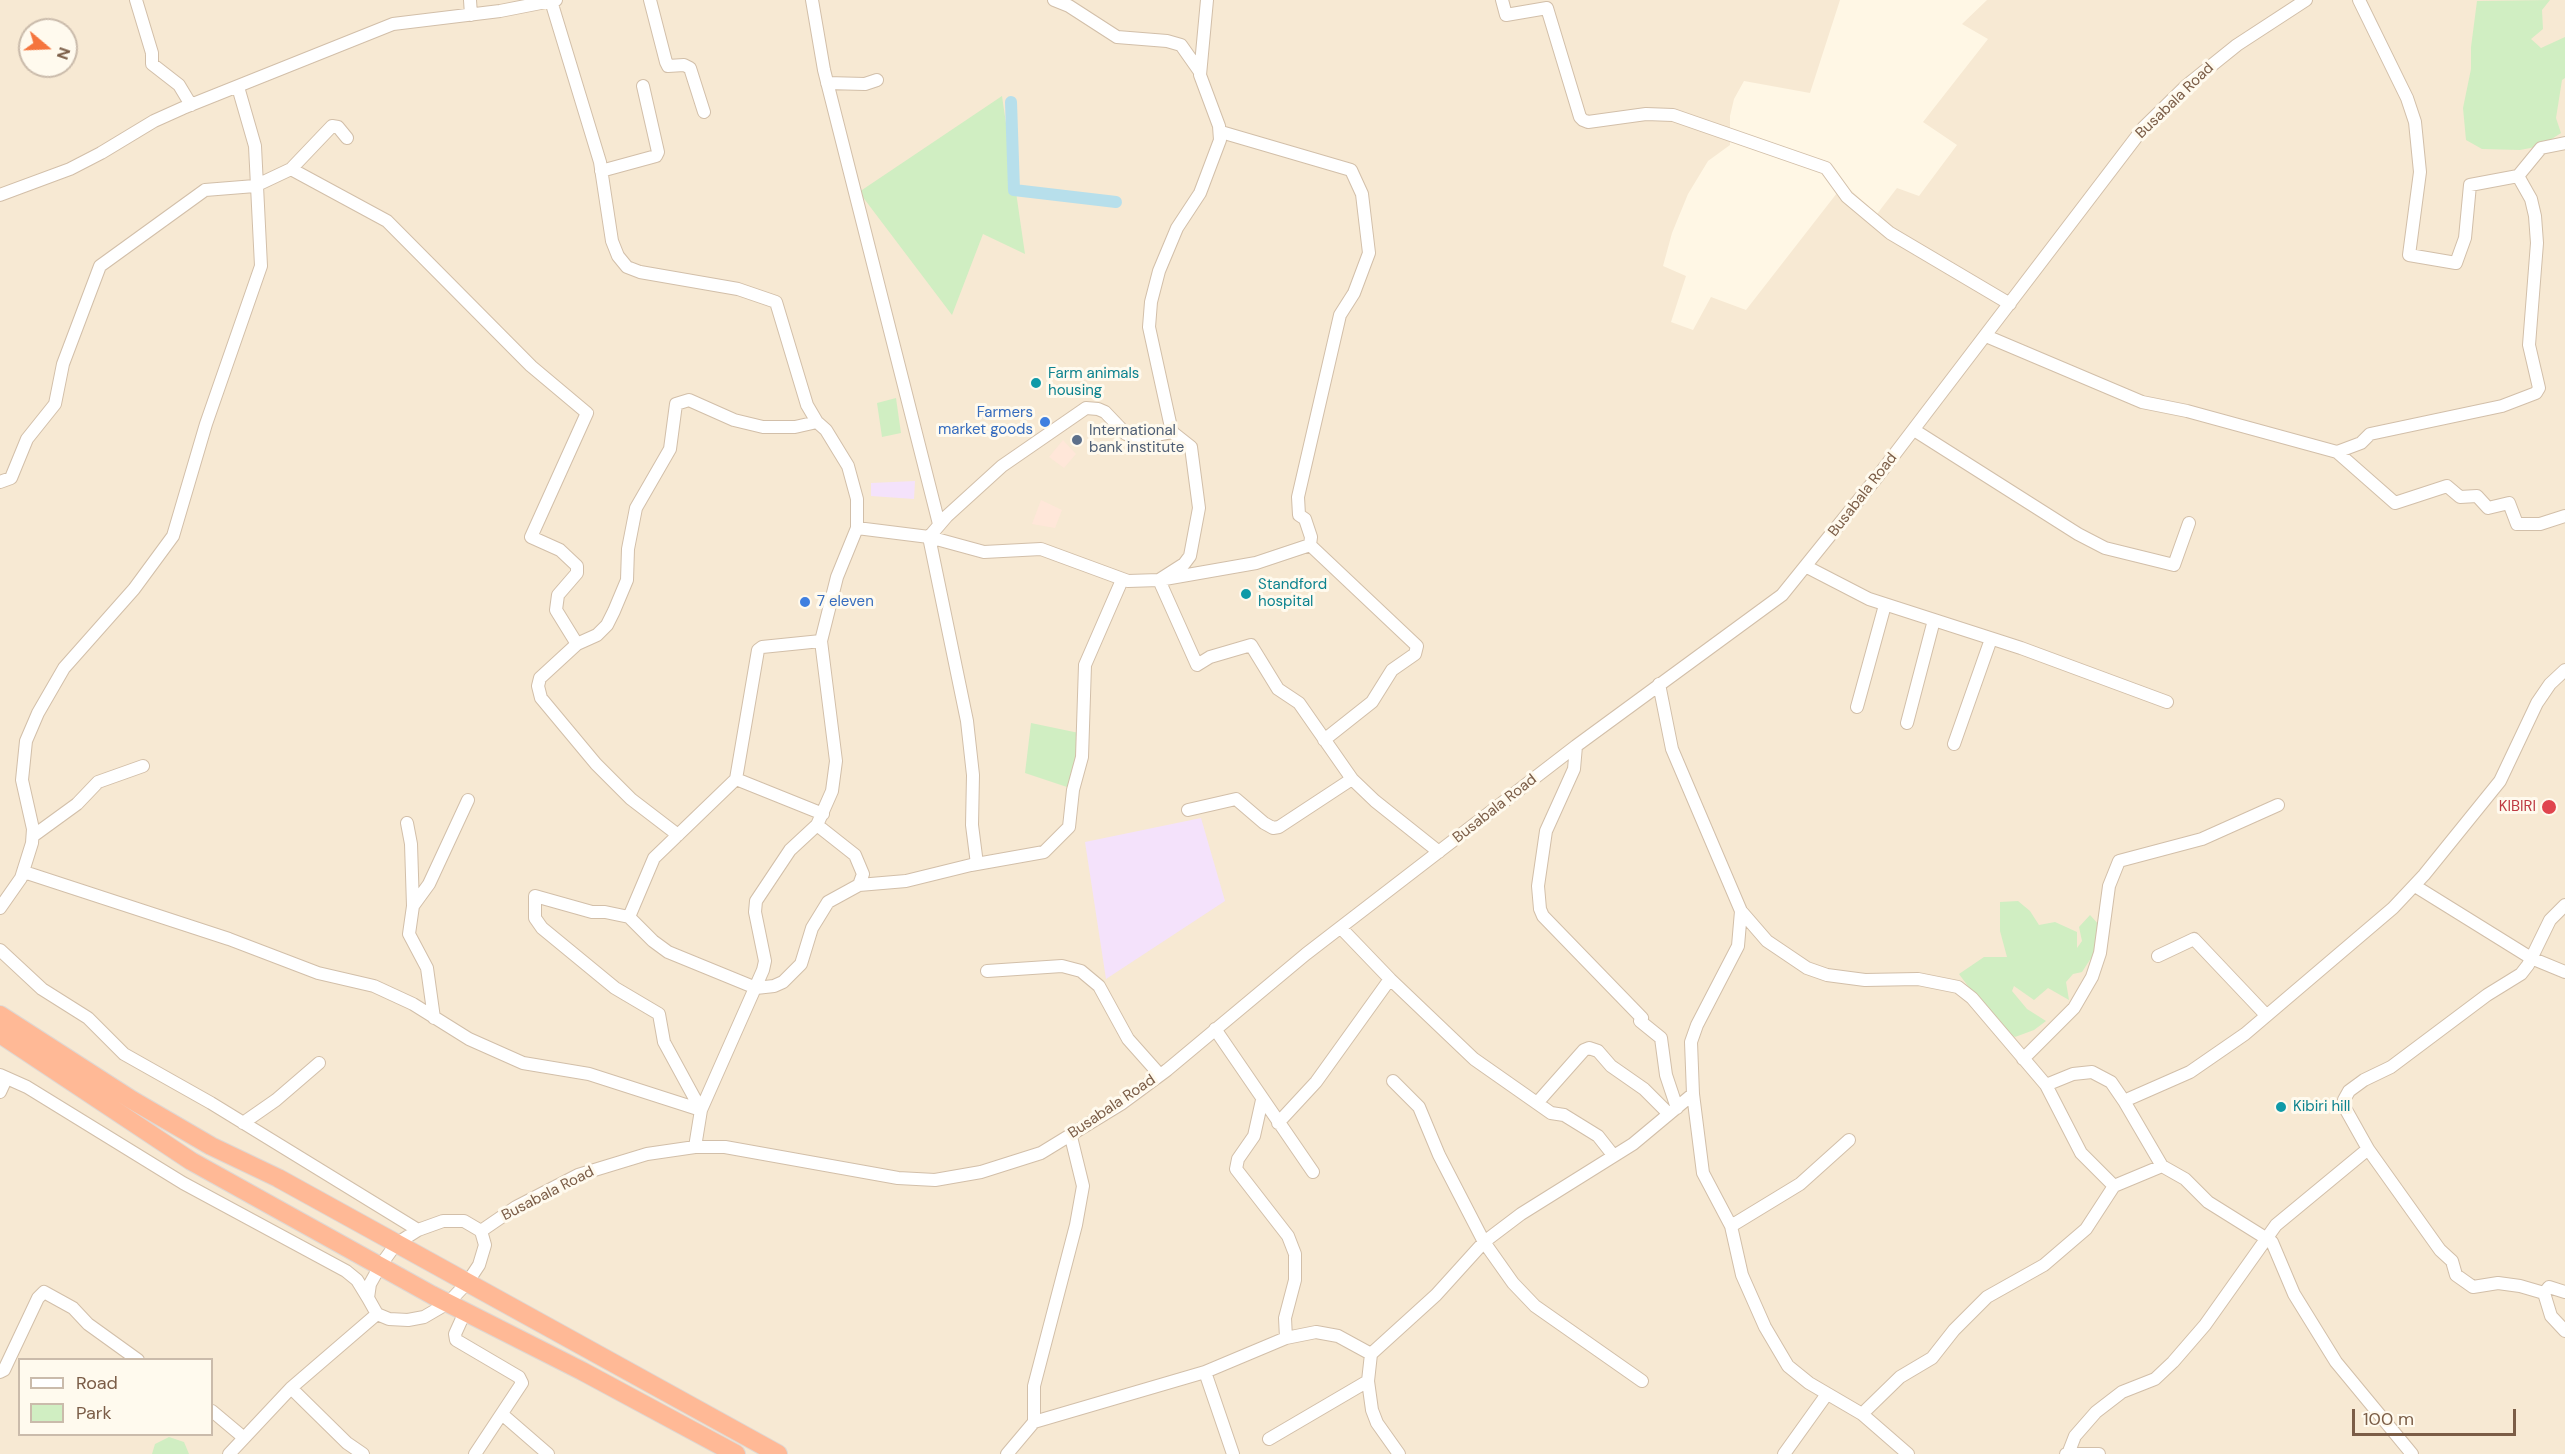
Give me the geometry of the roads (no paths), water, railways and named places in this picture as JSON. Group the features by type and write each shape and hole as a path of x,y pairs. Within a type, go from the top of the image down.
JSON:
{"highway":[{"path":"0,1015 191,1135 278,1178 778,1454"},
{"path":"0,1034 190,1161 448,1303 736,1454"}],"street":[{"path":"136,0 152,53 152,64 178,85 191,105"},
{"path":"470,0 471,15"},
{"path":"650,0 666,62 672,67 684,65 690,68 704,112"},
{"path":"812,0 827,83 939,524"},
{"path":"1054,0 1069,6 1118,37 1167,41 1181,45 1200,72 1221,132 1200,193 1169,245 1151,302 1149,327 1172,432 1191,447 1199,508 1190,556 1184,564 1159,580"},
{"path":"1200,72 1208,0"},
{"path":"1502,0 1506,15 1547,8 1580,117 1583,120 1588,122 1646,114 1672,115 1826,168 1847,196 1890,233 2010,304"},
{"name":"Busabala Road","path":"481,1230 516,1207 578,1174 647,1154 695,1147 761,1151 898,1178 935,1180 1013,1164 1071,1137 1160,1075 1341,928 1576,746 1782,595 1807,567 1914,430 2144,127 2186,87 2237,45 2306,0"},
{"path":"2359,0 2407,98 2415,122 2420,172 2409,255 2456,262 2465,238 2470,185 2518,177 2541,148 2565,144"},
{"path":"0,195 70,169 154,121 393,24 471,15 532,2 554,1 601,171 612,242 627,267 640,272 738,289 776,302 807,405 817,422 826,430 848,466 857,499 857,528 837,577 821,641 836,761 832,791 820,819 790,850 756,901 755,912 765,961 756,988 701,1110 695,1147"},
{"path":"827,83 865,84 876,80"},
{"path":"601,171 656,156 658,152 643,86"},
{"path":"0,908 24,872 33,836 22,780 26,741 38,713 64,668 134,588 173,536 206,424 261,266 259,200 255,186 255,146 238,87"},
{"path":"0,482 11,478 27,440 55,404 63,364 100,266 205,190 255,186 291,169 332,126 338,127 347,138"},
{"path":"1221,132 1351,170 1362,194 1369,248 1367,260 1354,293 1340,315 1298,497 1299,515 1305,519 1311,537 1310,545"},
{"path":"291,169 387,221 531,366 587,413 531,537 560,550 577,566 577,573 558,595 556,610 577,644"},
{"path":"2337,452 2361,443 2370,434 2502,406 2536,393 2540,388 2529,345 2537,243 2535,216 2530,199 2518,177"},
{"path":"1986,336 2142,402 2187,411 2337,452 2395,503 2447,486 2460,497 2477,496 2488,508 2509,503 2517,524 2540,524 2565,516"},
{"path":"678,835 614,783 541,698 537,686 540,678 577,644 597,636 607,625 627,580 628,549 636,508 671,444 676,404 689,400 734,420 763,427 795,427 817,422"},
{"path":"976,864 972,825 973,775 967,721 929,537 939,524 1002,466 1086,408 1105,412 1126,434 1139,438 1172,432"},
{"path":"1914,430 2078,534 2105,548 2174,565 2189,523"},
{"path":"857,528 929,537 984,552 1041,549 1122,580 1159,580 1256,563 1310,545"},
{"path":"1310,545 1417,646 1415,654 1392,670 1372,702 1324,740"},
{"path":"1807,567 1869,599 1991,639 2166,702"},
{"path":"701,1110 664,1042 659,1014 615,988 542,928 535,918 535,896 592,912 629,917 653,941 668,952 756,988 774,986 791,975 801,964 812,928 828,902 859,885 906,881 976,864 1044,852 1069,827 1073,790 1082,756 1085,665 1122,580"},
{"path":"1159,580 1197,665 1210,657 1251,645 1278,689 1299,703 1352,778 1375,801 1439,852"},
{"path":"1857,707 1885,605"},
{"path":"1907,723 1934,620"},
{"path":"1954,744 1991,639"},
{"path":"629,917 650,866 678,835 736,779 757,652 762,647 821,641"},
{"path":"2124,1101 2190,1072 2245,1034 2364,934 2415,886 2500,781 2537,703 2550,684 2565,670"},
{"path":"1659,684 1672,749 1741,911 1779,951 1815,972 1847,978 1918,979 1958,987 1972,998 2046,1084 2080,1153 2114,1186"},
{"path":"1576,746 1574,769 1546,831 1538,886 1540,909 1543,916 1642,1018 1640,1021 1661,1038 1673,1111"},
{"path":"33,836 77,804 98,782 142,766"},
{"path":"1188,810 1236,799 1264,823 1279,827 1352,778"},
{"path":"736,779 820,819 855,855 863,874 859,885"},
{"path":"413,906 429,884 468,800"},
{"path":"2023,1059 2074,1008 2092,977 2100,953 2109,885 2119,861 2202,839 2278,805"},
{"path":"407,823 411,844 413,906 409,934 427,968 434,1018"},
{"path":"24,872 229,939 318,973 374,986 398,996 469,1039 524,1063 589,1074 701,1110"},
{"path":"2415,886 2531,958 2565,972"},
{"path":"2544,1293 2509,1284 2473,1287 2456,1275 2452,1261 2440,1250 2368,1149 2345,1108 2344,1100 2349,1091 2420,1047 2487,995 2521,974 2550,920 2565,905"},
{"path":"1741,911 1741,932 1732,962 1694,1033 1691,1054 1693,1094 1703,1173 1731,1226 1742,1275 1777,1349 1799,1376 1862,1414 1908,1454"},
{"path":"1341,928 1390,979 1474,1059 1551,1113 1564,1115 1598,1136 1613,1155"},
{"path":"2158,956 2194,939 2266,1015"},
{"path":"0,950 42,989 88,1018 124,1054 243,1123 418,1230"},
{"path":"987,971 1062,966 1081,971 1099,986 1128,1039 1160,1075"},
{"path":"1278,1123 1316,1082 1390,979"},
{"path":"1215,1029 1313,1172"},
{"path":"1537,1102 1584,1050 1592,1048 1611,1066 1673,1111"},
{"path":"243,1123 276,1100 319,1063"},
{"path":"2046,1084 2073,1074 2092,1072 2111,1082 2162,1166 2185,1179 2208,1202 2272,1242 2294,1294 2336,1362 2412,1454"},
{"path":"0,1092 3,1077 27,1087 183,1183 346,1271 357,1280 377,1314 389,1319 408,1320 424,1317 448,1303 467,1283 479,1265 485,1245 481,1230 464,1221 443,1221 418,1230 396,1244 370,1284 368,1298"},
{"path":"1393,1081 1419,1107 1439,1155 1484,1242 1513,1283 1534,1306 1642,1381"},
{"path":"1392,1452 1372,1410 1368,1382 1371,1354 1436,1295 1484,1242 1521,1214 1633,1144 1693,1094"},
{"path":"1262,1100 1254,1136 1238,1159 1236,1169 1287,1236 1295,1254 1294,1280 1285,1318 1286,1338"},
{"path":"1034,1422 1034,1386 1064,1277 1083,1186 1071,1137"},
{"path":"1731,1226 1800,1184 1849,1140"},
{"path":"2099,1454 2067,1454 2075,1436 2096,1412 2122,1392 2155,1379 2173,1362 2205,1325 2254,1259 2267,1237 2297,1206 2368,1149"},
{"path":"1862,1414 1900,1377 1932,1358 1954,1330 1987,1297 2044,1265 2080,1234 2114,1186 2162,1166"},
{"path":"2544,1293 2549,1287 2565,1292"},
{"path":"0,1372 4,1370 38,1298 44,1292 73,1308 88,1324 137,1358"},
{"path":"2544,1293 2551,1316 2565,1331"},
{"path":"465,1312 455,1334 456,1340 521,1379 520,1388 475,1454"},
{"path":"229,1454 291,1388 377,1314"},
{"path":"1007,1454 1034,1422 1205,1372 1286,1338 1316,1332 1338,1336 1371,1354"},
{"path":"1205,1372 1233,1454"},
{"path":"1269,1439 1368,1382"},
{"path":"291,1388 346,1443 363,1454"},
{"path":"1784,1454 1827,1394"},
{"path":"213,1412 243,1437"},
{"path":"503,1415 548,1454"}],"waterway":[{"path":"1011,102 1014,190 1116,202"}],"place":[{"name":"Farm animals housing","path":"1036,383"},
{"name":"Farmers market goods","path":"1045,422"},
{"name":"International bank institute","path":"1077,440"},
{"name":"Standford hospital","path":"1246,594"},
{"name":"7 eleven","path":"805,602"},
{"name":"KIBIRI","path":"2549,807"},
{"name":"Kibiri hill","path":"2281,1107"}]}
